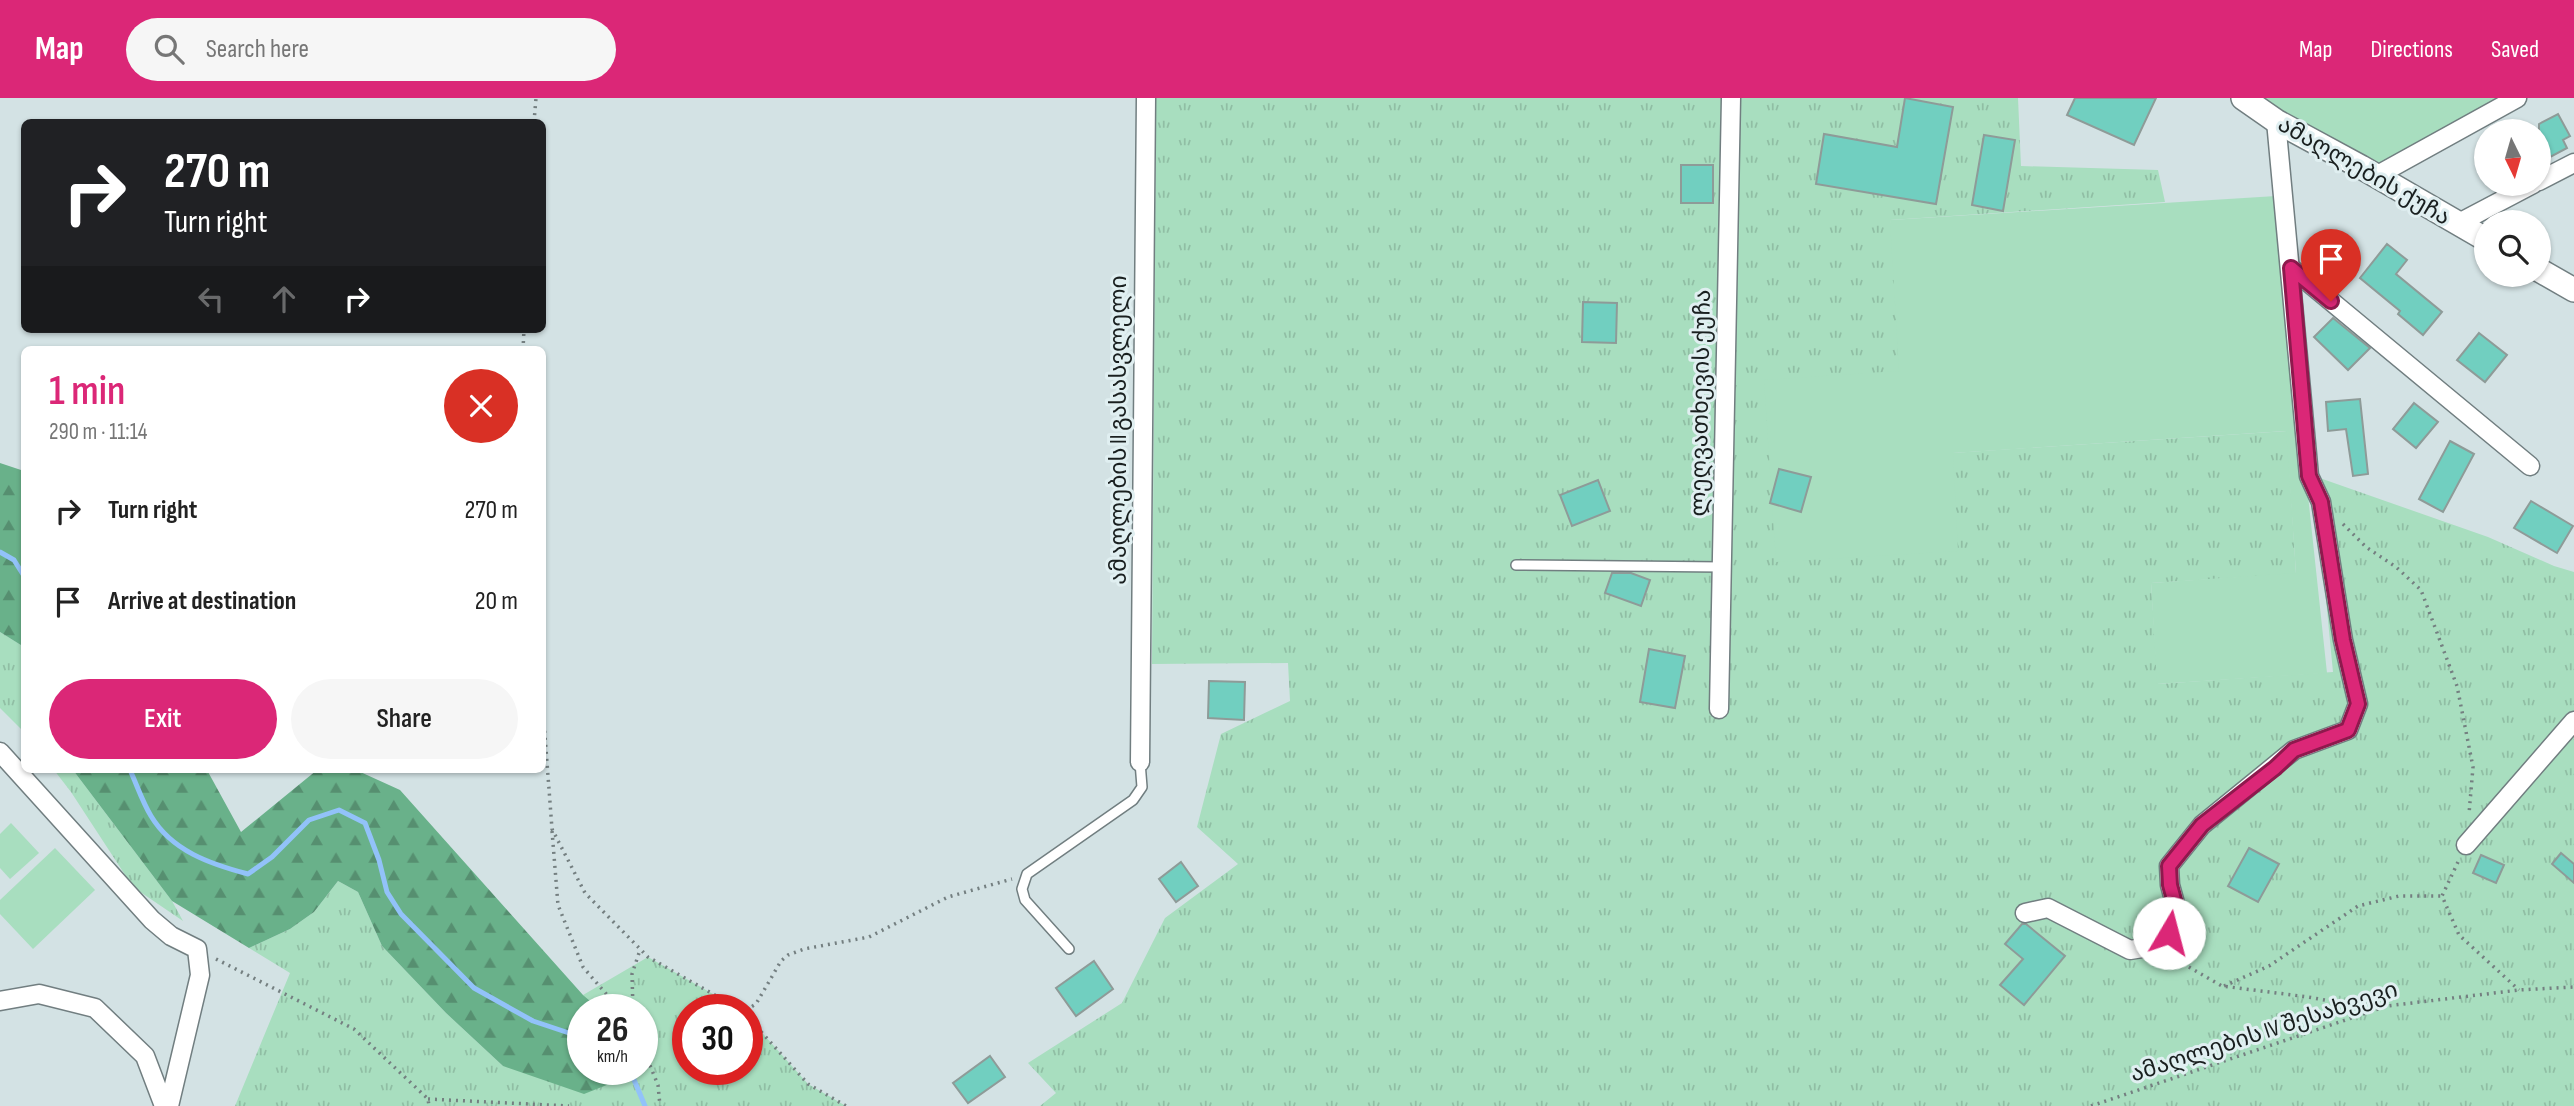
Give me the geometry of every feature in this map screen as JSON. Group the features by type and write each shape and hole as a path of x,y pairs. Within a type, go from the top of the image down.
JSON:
{"street":[{"name":"ამაღლების II გასასვლელი","path":"1140,762 1146,98"},
{"name":"ლეღვათხევის ქუჩა","path":"1719,709 1731,98"},
{"path":"2376,176 2516,98"},
{"path":"2025,913 2048,908 2130,950 2155,946 2169,933 2176,907 2170,885 2169,866 2202,825 2294,750 2348,730 2358,704 2343,640 2321,502 2309,476 2291,268 2262,106"},
{"name":"ამაღლების ქუჩა","path":"2262,106 2474,233"},
{"path":"2552,174 2574,163"},
{"path":"2457,224 2510,196"},
{"path":"2291,268 2530,466"},
{"path":"2551,277 2574,290"},
{"path":"2466,845 2574,721"},
{"path":"0,752 152,920 171,936 197,949 200,975 169,1106"},
{"path":"0,1001 38,994 95,1008 145,1056 164,1106"}],"lane":[{"path":"1516,565 1722,567"},
{"path":"1069,949 1024,900 1022,889 1027,874 1133,800 1142,788 1140,762"}],"path":[{"path":"534,119 536,98"},
{"path":"2321,502 2366,547 2396,567 2421,590 2457,686 2473,767 2466,845 2442,896 2459,935 2519,990"},
{"path":"546,749 558,905 583,967 606,994"},
{"path":"552,829 584,893 648,957 714,994"},
{"path":"762,994 781,961 788,955 813,947 869,937 948,897 1027,874"},
{"path":"2222,986 2269,966 2358,906 2399,896 2442,896"},
{"path":"2169,933 2180,962 2222,986 2336,1002 2387,1006"},
{"path":"197,949 354,1029 428,1099 429,1106"},
{"path":"633,994 632,974 640,949"},
{"name":"ამაღლების IV შესახვევი","path":"2091,1106 2387,1006 2519,990 2574,987"},
{"path":"763,1034 808,1084 846,1106"},
{"path":"658,1085 660,1106"},
{"path":"428,1099 569,1106"}],"green space":[{"path":"1156,98 2018,98 2021,166 2158,170 2165,202 1890,220 1952,453 2287,431 2296,574 2151,583 2158,684 2333,672 2314,476 2488,537 2574,572 2574,1106 1040,1106 1056,1093 1028,1063 1122,1003 1165,918 1238,864 1197,827 1221,734 1290,701 1288,663 1152,664"},
{"path":"2243,98 2517,98 2479,119 2474,119 2474,122 2376,176"},
{"path":"2276,196 2327,673 2157,684 2151,583 2296,573 2286,431 1953,453 1958,551 1776,562 1764,380 1899,371 1890,220"},
{"path":"0,463 21,470 21,645 0,632"},
{"path":"0,632 21,645 21,729 0,708"},
{"path":"56,773 75,773 172,901 183,921 133,887"},
{"path":"75,773 209,773 241,832 313,773 363,773 400,790 582,994 567,994 567,1085 607,1085 584,1094 503,1066 446,1013 382,946 358,892 338,881 314,912 290,929 249,948 172,901"},
{"path":"11,823 39,853 10,879 0,868 0,834"},
{"path":"55,848 95,890 33,949 0,914 0,900"},
{"path":"338,881 358,892 382,946 446,1013 503,1066 567,1070 567,1085 658,1085 658,994 585,994 648,957 713,994 672,994 672,1085 763,1085 763,1034 808,1084 846,1106 235,1106 290,973 249,948 290,929 314,912"}],"building":[{"path":"1905,98 1953,107 1936,204 1816,184 1824,134 1897,147"},
{"path":"2075,98 2156,98 2134,145 2067,115"},
{"path":"2558,114 2570,136 2563,140 2567,148 2552,156 2552,119 2548,119"},
{"path":"1984,135 2015,140 2003,211 1972,205"},
{"path":"1681,165 1713,165 1713,203 1681,203"},
{"path":"2387,244 2407,260 2396,274 2442,312 2423,335 2398,314 2400,311 2360,278"},
{"path":"1583,302 1617,303 1616,343 1582,342"},
{"path":"2333,318 2370,348 2348,370 2314,337"},
{"path":"2479,333 2507,355 2485,382 2457,360"},
{"path":"2360,399 2368,474 2353,476 2346,429 2328,431 2326,402"},
{"path":"2414,403 2438,422 2416,448 2393,429"},
{"path":"2450,441 2474,454 2443,512 2419,499"},
{"path":"1779,469 1811,477 1801,512 1770,503"},
{"path":"1598,480 1610,511 1572,526 1560,495"},
{"path":"2531,501 2573,526 2557,553 2514,528"},
{"path":"1612,573 1631,573 1650,580 1641,606 1605,593"},
{"path":"1649,649 1685,656 1675,708 1640,702"},
{"path":"1209,681 1245,682 1244,720 1208,718"},
{"path":"2249,848 2279,864 2258,902 2228,886"},
{"path":"2561,853 2574,864 2574,883 2552,864"},
{"path":"2481,855 2504,865 2496,883 2473,873"},
{"path":"1181,862 1198,886 1176,902 1159,879"},
{"path":"2022,924 2026,924 2065,956 2024,1005 2000,985 2023,959 2005,944"},
{"path":"1094,961 1113,989 1076,1016 1056,988"},
{"path":"990,1056 1005,1077 968,1103 953,1083"}],"waterway":[{"path":"0,552 14,560 21,571"},
{"path":"131,773 151,816 170,838 193,854 248,874 272,857 309,820 339,810 365,823 387,892 401,914 474,988 533,1021 567,1032"},
{"path":"636,1085 645,1106"}],"route":[{"path":"2169,933 2176,907 2170,885 2169,866 2202,825 2294,750 2348,730 2358,704 2343,640 2321,502 2309,476 2291,268 2331,301"}]}
